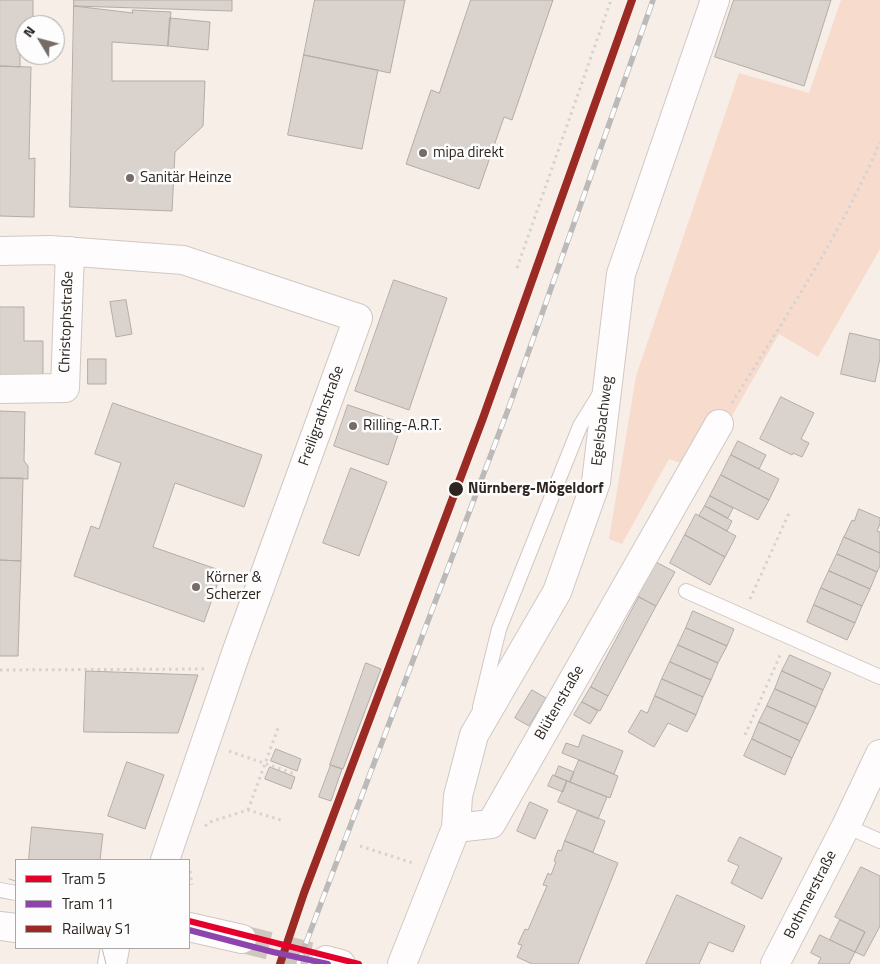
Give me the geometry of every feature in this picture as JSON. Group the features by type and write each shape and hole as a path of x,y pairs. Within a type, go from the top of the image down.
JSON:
{"street":[{"name":"Egelsbachweg","path":"456,828 458,796 474,735 557,592 596,482 621,274 715,0"},
{"name":"Freiligrathstraße","path":"0,251 70,252 183,260 358,318 205,742 179,859"},
{"name":"Christophstraße","path":"0,389 65,388 70,252"},
{"name":"Blütenstraße","path":"456,828 491,824 719,424"},
{"name":"Bothmerstraße","path":"775,964 846,826 880,754"},
{"path":"402,964 456,828"},
{"path":"0,926 15,928"},
{"path":"190,928 242,939"},
{"path":"112,964 115,949"}],"lane":[{"path":"474,735 499,628 580,426 608,382"},
{"path":"686,591 880,677"},
{"path":"846,826 880,841"},
{"path":"0,890 15,893"}],"path":[{"path":"517,268 611,0"},
{"path":"719,424 830,245 865,178 880,142"},
{"path":"743,616 790,511"},
{"path":"745,735 789,636"},
{"path":"0,670 230,669"},
{"path":"248,810 278,728"},
{"path":"205,742 296,774"},
{"path":"202,829 210,822 248,810 284,821"},
{"path":"360,846 418,865"},
{"path":"190,879 192,885"}],"shaded area":[{"path":"841,0 880,0 880,249 818,357 779,334 725,428 686,465 669,459 622,544 609,539 636,376 739,73 809,93"}],"building":[{"path":"0,0 33,0 33,15 15,15 15,65 20,65 20,67 0,66"},
{"path":"74,0 232,0 232,11 74,6"},
{"path":"315,0 405,0 390,73 304,55"},
{"path":"471,0 553,0 512,120 504,117 479,189 406,164 431,90 439,93"},
{"path":"734,0 831,0 804,86 715,57"},
{"path":"74,6 133,13 132,10 171,12 168,46 112,42 112,81 205,81 203,126 175,152 172,211 70,207"},
{"path":"170,18 210,22 208,50 168,46"},
{"path":"304,55 378,70 362,149 288,135"},
{"path":"0,66 31,67 29,159 35,158 34,217 0,216"},
{"path":"394,280 447,298 409,410 355,391"},
{"path":"126,300 132,334 116,337 110,302"},
{"path":"0,307 24,307 24,341 43,341 43,381 0,382"},
{"path":"850,333 880,340 880,358 875,382 841,374"},
{"path":"88,359 106,359 106,384 88,384"},
{"path":"781,397 814,413 801,439 809,443 802,457 793,453 792,455 760,439"},
{"path":"113,403 262,455 244,507 175,483 153,547 222,571 204,622 74,576 91,526 99,529 121,463 95,454"},
{"path":"348,405 402,423 388,465 334,446"},
{"path":"0,411 25,412 24,461 28,466 28,479 0,478"},
{"path":"738,441 766,455 759,469 731,455"},
{"path":"731,455 779,479 769,500 721,475"},
{"path":"351,468 387,482 359,556 323,543"},
{"path":"721,475 769,500 758,520 710,496"},
{"path":"0,478 23,478 21,561 0,560"},
{"path":"710,496 733,508 728,518 705,506"},
{"path":"705,506 732,521 727,531 699,516"},
{"path":"859,509 880,518 877,531 880,532 880,553 844,537"},
{"path":"696,514 736,536 725,557 685,535"},
{"path":"685,535 725,557 710,585 670,563"},
{"path":"844,537 880,553 880,566 877,572 837,554"},
{"path":"837,554 877,572 870,589 829,571"},
{"path":"0,560 21,561 18,656 0,656"},
{"path":"654,561 675,572 656,606 635,595"},
{"path":"829,571 870,589 862,606 821,588"},
{"path":"821,588 862,606 855,623 814,605"},
{"path":"639,597 656,606 608,696 591,687"},
{"path":"814,605 855,623 847,640 807,622"},
{"path":"693,611 734,629 727,646 686,628"},
{"path":"686,628 727,646 718,663 678,645"},
{"path":"678,645 718,663 711,680 670,662"},
{"path":"790,655 831,673 823,690 782,671"},
{"path":"670,662 711,680 703,697 662,679"},
{"path":"366,663 381,669 343,769 330,765"},
{"path":"86,671 198,675 178,733 84,732"},
{"path":"782,671 823,690 816,707 775,689"},
{"path":"662,679 703,697 696,715 655,696"},
{"path":"591,687 608,696 600,711 582,702"},
{"path":"775,689 816,707 808,724 767,706"},
{"path":"532,690 546,698 529,726 515,718"},
{"path":"655,696 696,715 687,732 668,723 654,747 628,732 641,710 647,713"},
{"path":"582,702 598,711 590,724 574,715"},
{"path":"767,706 808,724 800,741 759,722"},
{"path":"759,722 800,741 792,758 752,739"},
{"path":"583,735 623,751 614,774 562,753 566,743 578,747"},
{"path":"752,739 792,758 785,775 744,756"},
{"path":"276,749 301,759 297,771 271,761"},
{"path":"579,760 618,776 610,798 570,782"},
{"path":"127,762 164,775 145,829 108,816"},
{"path":"331,765 342,769 331,801 319,797"},
{"path":"559,766 574,772 570,782 555,776"},
{"path":"270,767 295,777 291,789 265,779"},
{"path":"553,775 567,781 563,792 548,786"},
{"path":"567,781 607,797 598,819 558,802"},
{"path":"530,802 548,810 535,839 517,831"},
{"path":"578,810 605,821 593,852 565,841"},
{"path":"32,827 103,834 100,859 29,859"},
{"path":"740,837 782,858 762,899 731,883 739,866 728,861"},
{"path":"565,841 618,863 578,964 532,964 517,957 522,945 518,944 525,929 528,930 547,886 543,885 548,873 551,875 558,850 561,851"},
{"path":"861,867 880,876 880,926 864,956 855,952 865,932 835,917"},
{"path":"677,895 745,926 733,952 709,942 699,964 646,964"},
{"path":"840,920 865,932 855,952 830,940"},
{"path":"820,935 855,952 849,964 818,964 821,958 811,953"}],"tunnel":[{"path":"242,939 326,960"}],"tram line":[{"path":"9,879 15,881"},
{"name":"5","path":"190,921 359,964"},
{"name":"11","path":"190,930 328,964"},
{"path":"102,949 106,964"}],"railway":[{"path":"298,964 509,407 653,0"}],"rail line":[{"name":"S1","path":"280,964 304,893 483,418 632,0"}],"place":[{"name":"mipa direkt","path":"423,153"},
{"name":"Sanitär Heinze","path":"130,178"},
{"name":"Rilling-A.R.T.","path":"353,426"},
{"name":"Nürnberg-Mögeldorf","path":"456,489"},
{"name":"Körner & Scherzer","path":"196,587"}]}
